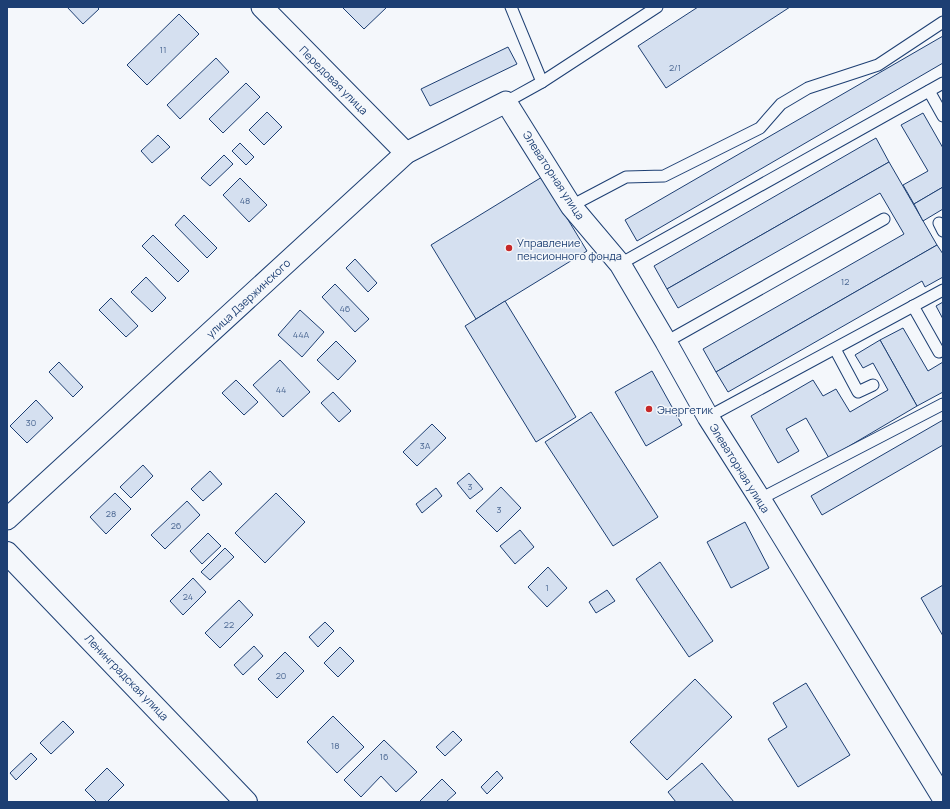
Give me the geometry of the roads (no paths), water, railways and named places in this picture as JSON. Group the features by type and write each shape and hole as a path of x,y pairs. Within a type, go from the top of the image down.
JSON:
{"street":[{"name":"Передовая улица","path":"262,7 406,153"},
{"name":"улица Дзержинского","path":"7,519 406,153 506,102"},
{"name":"Элеваторная улица","path":"506,102 571,206 620,264 708,417 760,499 943,798"},
{"name":"Ленинградская улица","path":"7,553 246,802"}],"lane":[{"path":"512,7 542,82"},
{"path":"506,102 542,82 657,7"},
{"path":"571,206 626,177 664,176 760,128 781,104 808,88 878,65 943,22"},
{"path":"620,264 943,83"},
{"path":"929,91 943,116"},
{"path":"666,342 884,219"},
{"path":"708,417 943,290"},
{"path":"913,306 939,352"},
{"path":"835,349 858,392 873,385"},
{"path":"760,499 943,404"}],"place":[{"name":"Управление пенсионного фонда","path":"509,248"},
{"name":"Энергетик","path":"649,409"}]}
